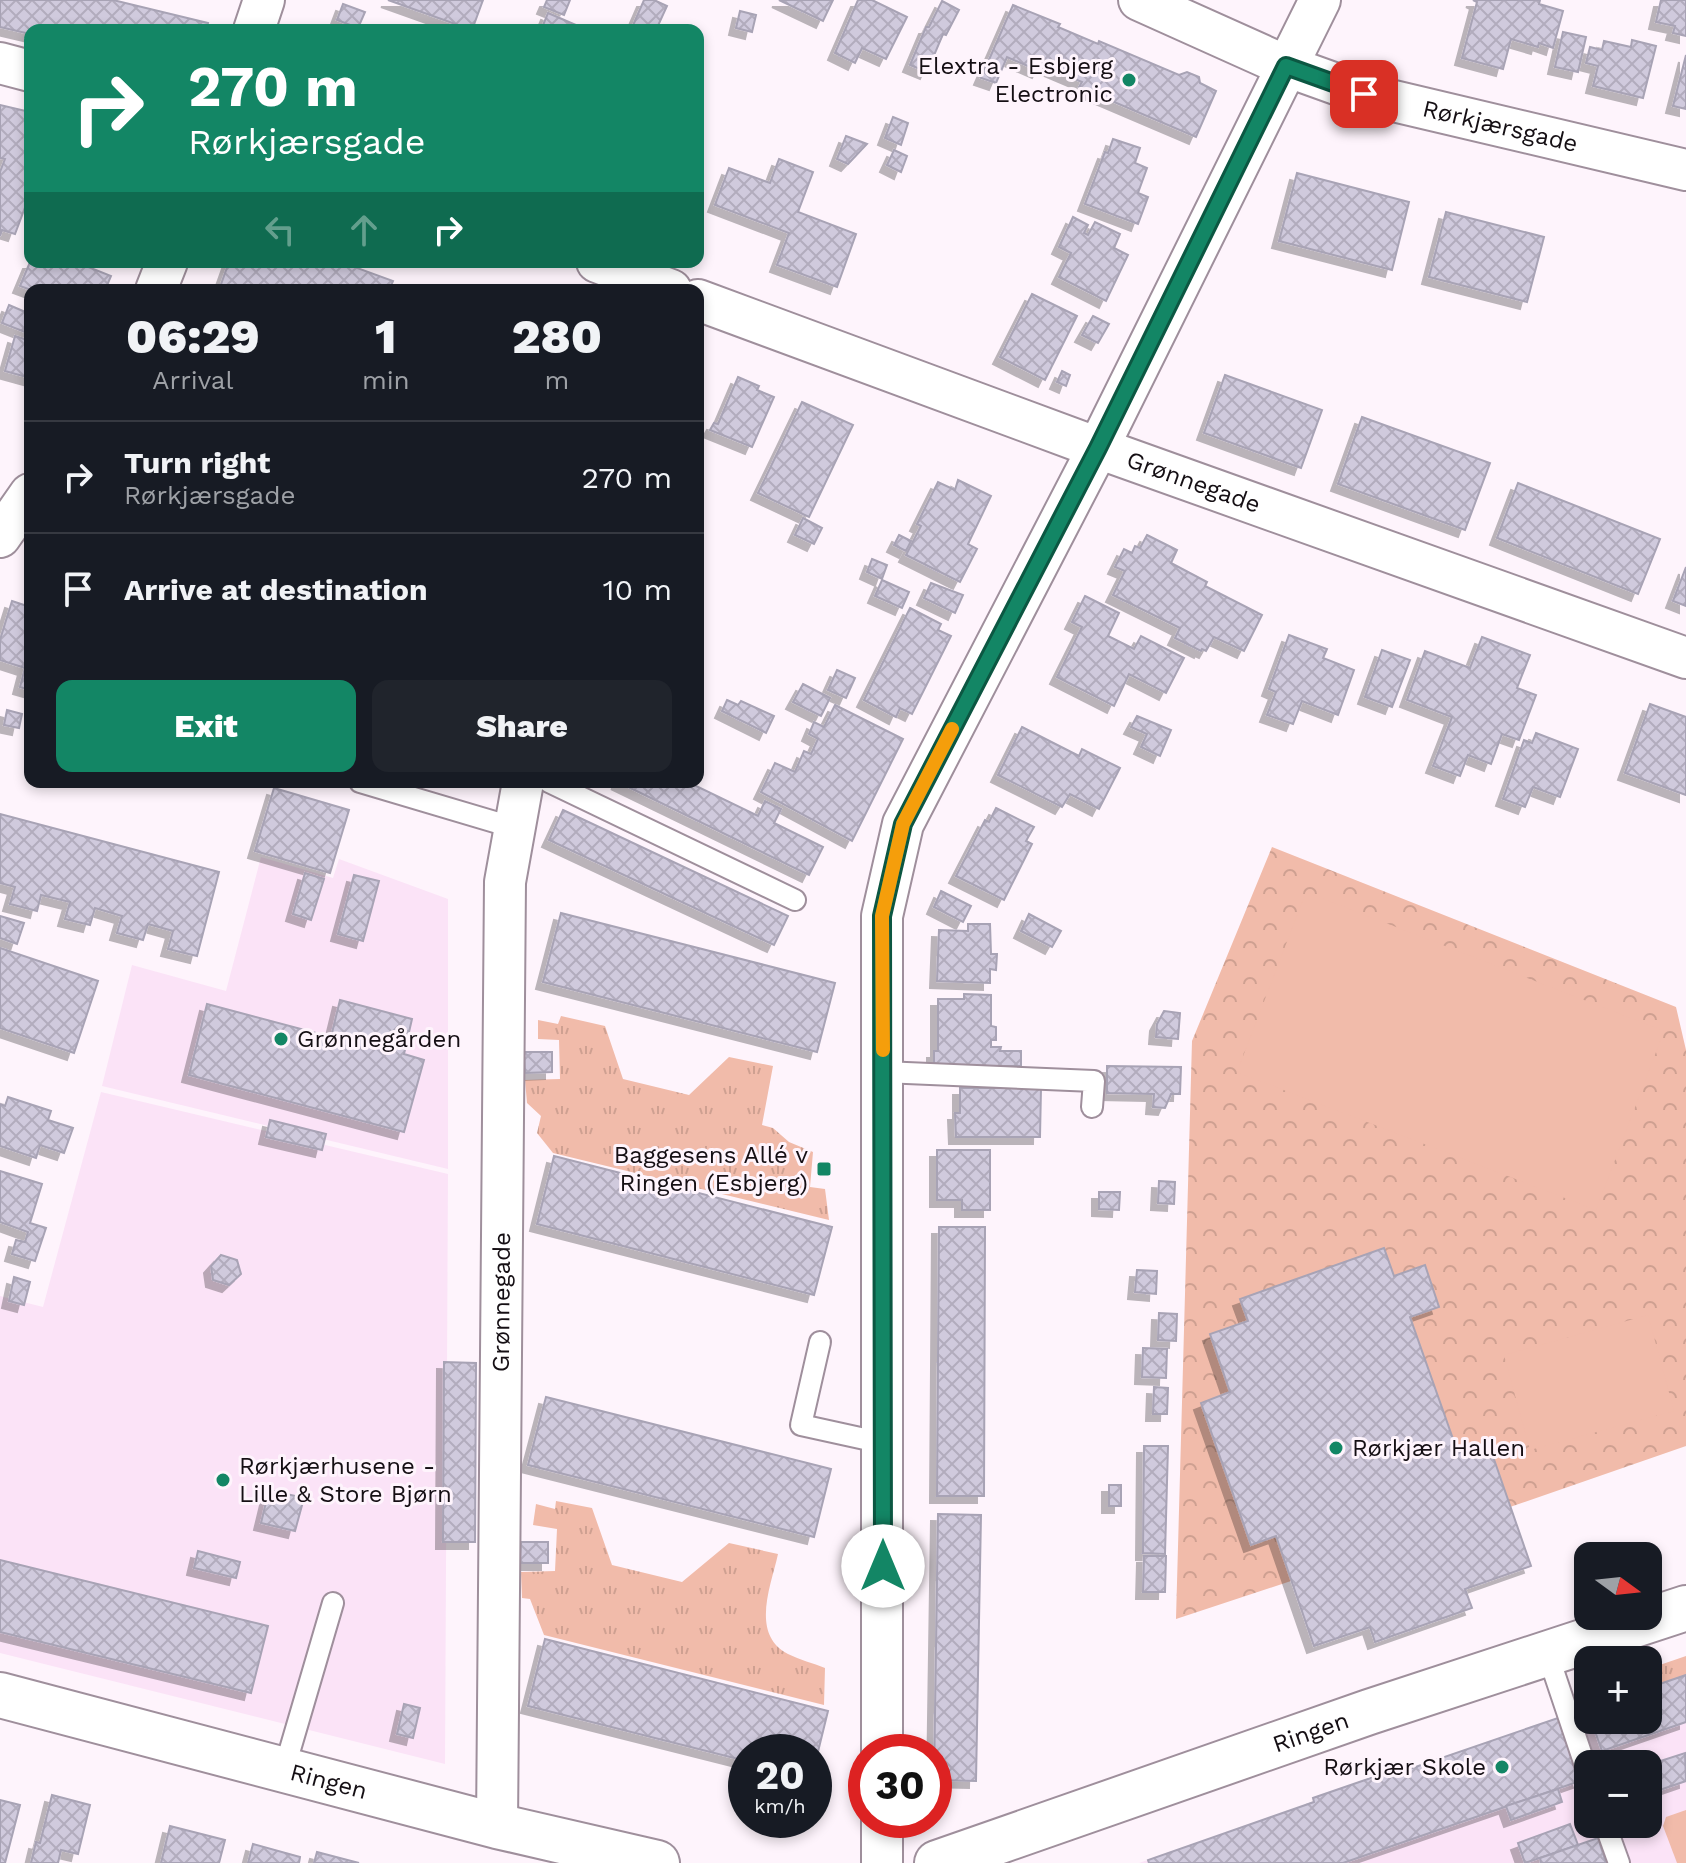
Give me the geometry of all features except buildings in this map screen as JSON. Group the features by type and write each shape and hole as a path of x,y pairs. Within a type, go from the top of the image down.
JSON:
{"street":[{"path":"256,24 264,0"},
{"name":"Rørkjærsgade","path":"1139,0 1286,66 1364,94 1686,170"},
{"path":"882,1734 882,916 903,824 1098,448 1320,0"},
{"path":"0,63 24,69"},
{"name":"Grønnegade","path":"611,268 650,284"},
{"name":"Grønnegade","path":"704,306 1686,658"},
{"path":"0,537 24,503"},
{"name":"Grønnegade","path":"497,1826 505,882 522,788"},
{"name":"Ringen","path":"937,1863 1369,1712 1686,1608"},
{"name":"Ringen","path":"0,1695 497,1826 657,1863"},
{"path":"882,1838 882,1863"}],"lane":[{"path":"380,788 515,828"},
{"path":"562,788 795,900"},
{"path":"883,1072 1094,1081 1092,1107"},
{"path":"820,1342 801,1425 883,1443"},
{"path":"284,1770 333,1603"},
{"path":"1548,1655 1580,1750"},
{"path":"1610,1838 1619,1863"}],"shaded area":[{"name":"Grønnegården","path":"261,857 333,878 339,859 448,899 448,1169 102,1086 132,965 226,991"},
{"name":"Rørkjærhusene - Lille & Store Bjørn","path":"101,1092 448,1174 445,1764 0,1653 0,1296 43,1307"},
{"name":"Rørkjær Skole","path":"1686,1675 1686,1863 1139,1863 1314,1802 1394,1770 1396,1774 1574,1713 1574,1734 1662,1734 1662,1683"}],"green space":[{"path":"1272,847 1676,1007 1686,1050 1686,1446 1510,1507 1488,1443 1458,1453 1410,1317 1439,1307 1394,1276 1384,1248 1240,1299 1248,1321 1211,1334 1230,1392 1201,1404 1251,1545 1276,1536 1291,1581 1176,1619 1192,1041"},
{"path":"1306,892 1664,1031 1596,1210 1237,1072"},
{"path":"561,1016 605,1026 623,1079 689,1095 729,1057 773,1066 762,1125 773,1128 789,1142 813,1152 810,1187 825,1189 829,1220 553,1153 537,1133 541,1116 527,1103 525,1080 560,1079 559,1040 538,1039 538,1020 558,1024"},
{"path":"1648,1315 1674,1411 1530,1450 1504,1355"},
{"path":"556,1501 592,1508 612,1565 682,1582 729,1543 778,1554 766,1608 769,1634 776,1645 788,1654 825,1668 824,1705 544,1635 530,1599 522,1598 521,1572 555,1571 557,1529 533,1525 536,1504 555,1509"},
{"path":"1686,1656 1686,1675 1662,1683 1662,1664"},
{"path":"1686,1810 1686,1863 1677,1863 1663,1826 1666,1817"}],"slow traffic":[{"path":"883,1050 882,916 903,824 952,729"}],"place":[{"name":"Elextra - Esbjerg Electronic","path":"1129,80"},
{"name":"Grønnegården","path":"281,1039"},
{"name":"Baggesens Allé v Ringen (Esbjerg)","path":"824,1169"},
{"name":"Rørkjær Hallen","path":"1336,1448"},
{"name":"Rørkjærhusene - Lille & Store Bjørn","path":"223,1480"},
{"name":"Rørkjær Skole","path":"1502,1767"}],"route":[{"path":"883,1566 882,916 903,824 1098,448 1286,66 1364,94"}]}
